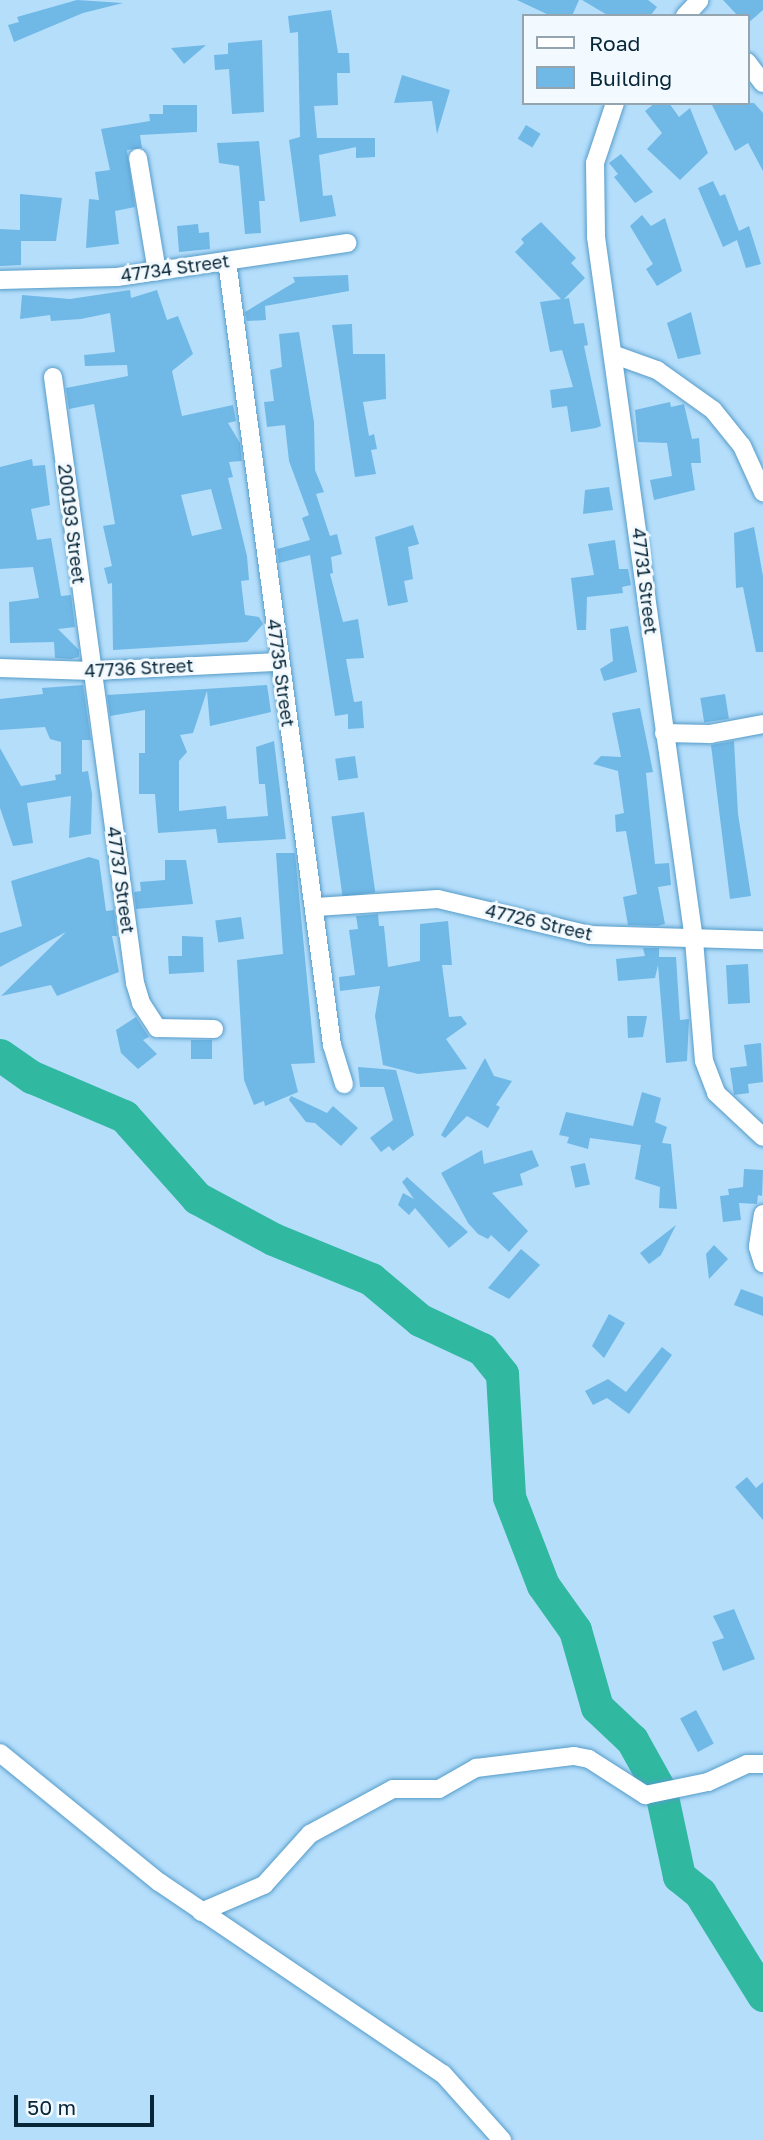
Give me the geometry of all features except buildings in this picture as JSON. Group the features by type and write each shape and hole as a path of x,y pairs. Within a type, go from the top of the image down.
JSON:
{"street":[{"path":"687,14 699,0"},
{"path":"749,65 763,83"},
{"name":"47731 Street","path":"614,105 595,163 594,199 694,940 704,1061 716,1093 763,1137"},
{"path":"138,158 157,271"},
{"name":"47734 Street","path":"0,280 117,277 348,243"},
{"name":"47735 Street","path":"227,261 279,662 316,907 332,1045 344,1084"},
{"path":"615,355 657,370 713,410 741,446 763,492"},
{"name":"200193 Street","path":"53,377 92,671"},
{"name":"47736 Street","path":"0,668 92,671 279,662"},
{"name":"47737 Street","path":"92,671 141,1003 157,1028 214,1029"},
{"path":"664,733 710,734 763,724"},
{"name":"47726 Street","path":"316,907 438,899 590,935 763,940"},
{"path":"763,1214 758,1247 763,1263"},
{"path":"0,1753 201,1912 443,2074 502,2140"},
{"path":"201,1912 264,1885 310,1834 393,1789 439,1789 476,1768 574,1756 589,1759 645,1795 708,1782 747,1765 763,1764"}],"waterway":[{"path":"0,1055 32,1077 124,1116 197,1198 273,1239 371,1279 420,1320 482,1349 502,1374 509,1497 543,1585 575,1630 597,1707 632,1740 661,1792 679,1876 700,1893 763,1995"}]}
